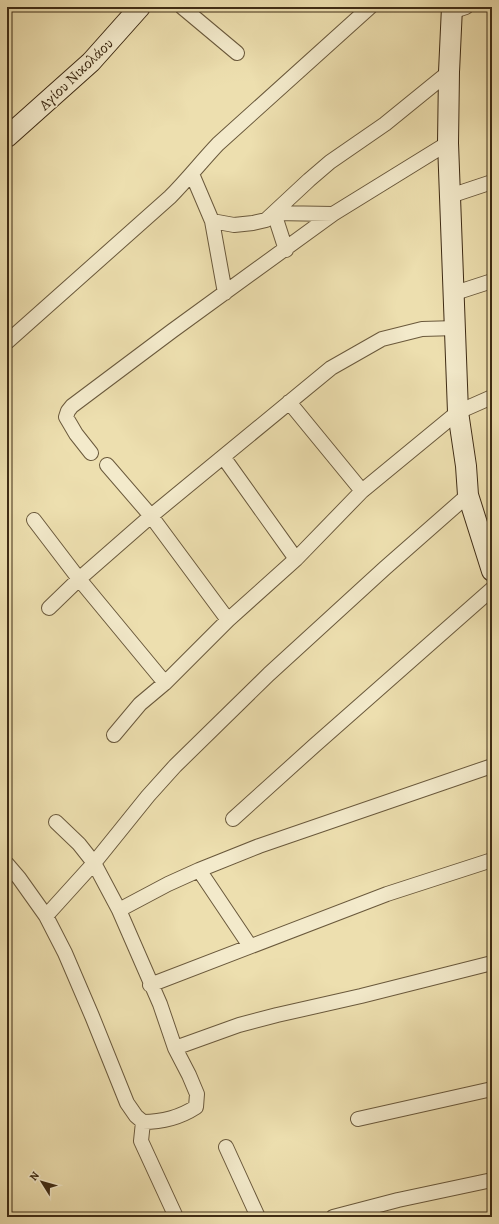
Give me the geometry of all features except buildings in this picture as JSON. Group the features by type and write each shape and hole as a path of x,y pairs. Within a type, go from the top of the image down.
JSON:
{"street":[{"name":"Αγίου Νικολάου","path":"7,137 91,62 140,7"},
{"path":"182,7 237,53"},
{"path":"7,342 170,197 218,144 370,7"},
{"path":"456,9 449,72 448,143 455,293 458,412 466,466 468,496 486,531 492,571"},
{"path":"212,221 234,225 266,220 330,162 385,124 449,72"},
{"path":"91,453 69,423 66,417 68,411 172,331 334,214 448,143"},
{"path":"192,174 212,221 225,292"},
{"path":"450,196 492,182"},
{"path":"274,213 334,214"},
{"path":"274,213 286,250"},
{"path":"455,293 492,281"},
{"path":"49,608 79,579 151,516 224,458 331,368 382,339 422,329 456,328"},
{"path":"114,735 140,704 165,683 228,620 296,559 362,491 458,412 492,397"},
{"path":"289,402 362,491"},
{"path":"224,458 296,559"},
{"path":"107,464 151,516 228,620"},
{"path":"46,916 94,863 162,779 258,684 385,568 468,496"},
{"path":"34,520 79,579 165,683"},
{"path":"233,819 492,589"},
{"path":"119,910 168,884 199,870 323,823 492,766"},
{"path":"7,864 19,878 46,916 65,953 127,1103 136,1116 143,1122 166,1121 196,1107 197,1094 175,1048 160,1004 150,985 119,910 94,863 79,844 56,822"},
{"path":"150,985 387,894 492,860"},
{"path":"199,870 250,946"},
{"path":"175,1048 239,1025 492,963"},
{"path":"358,1119 492,1089"},
{"path":"143,1122 141,1141 176,1217"},
{"path":"226,1147 258,1217"},
{"path":"333,1217 398,1200 492,1180"}]}
